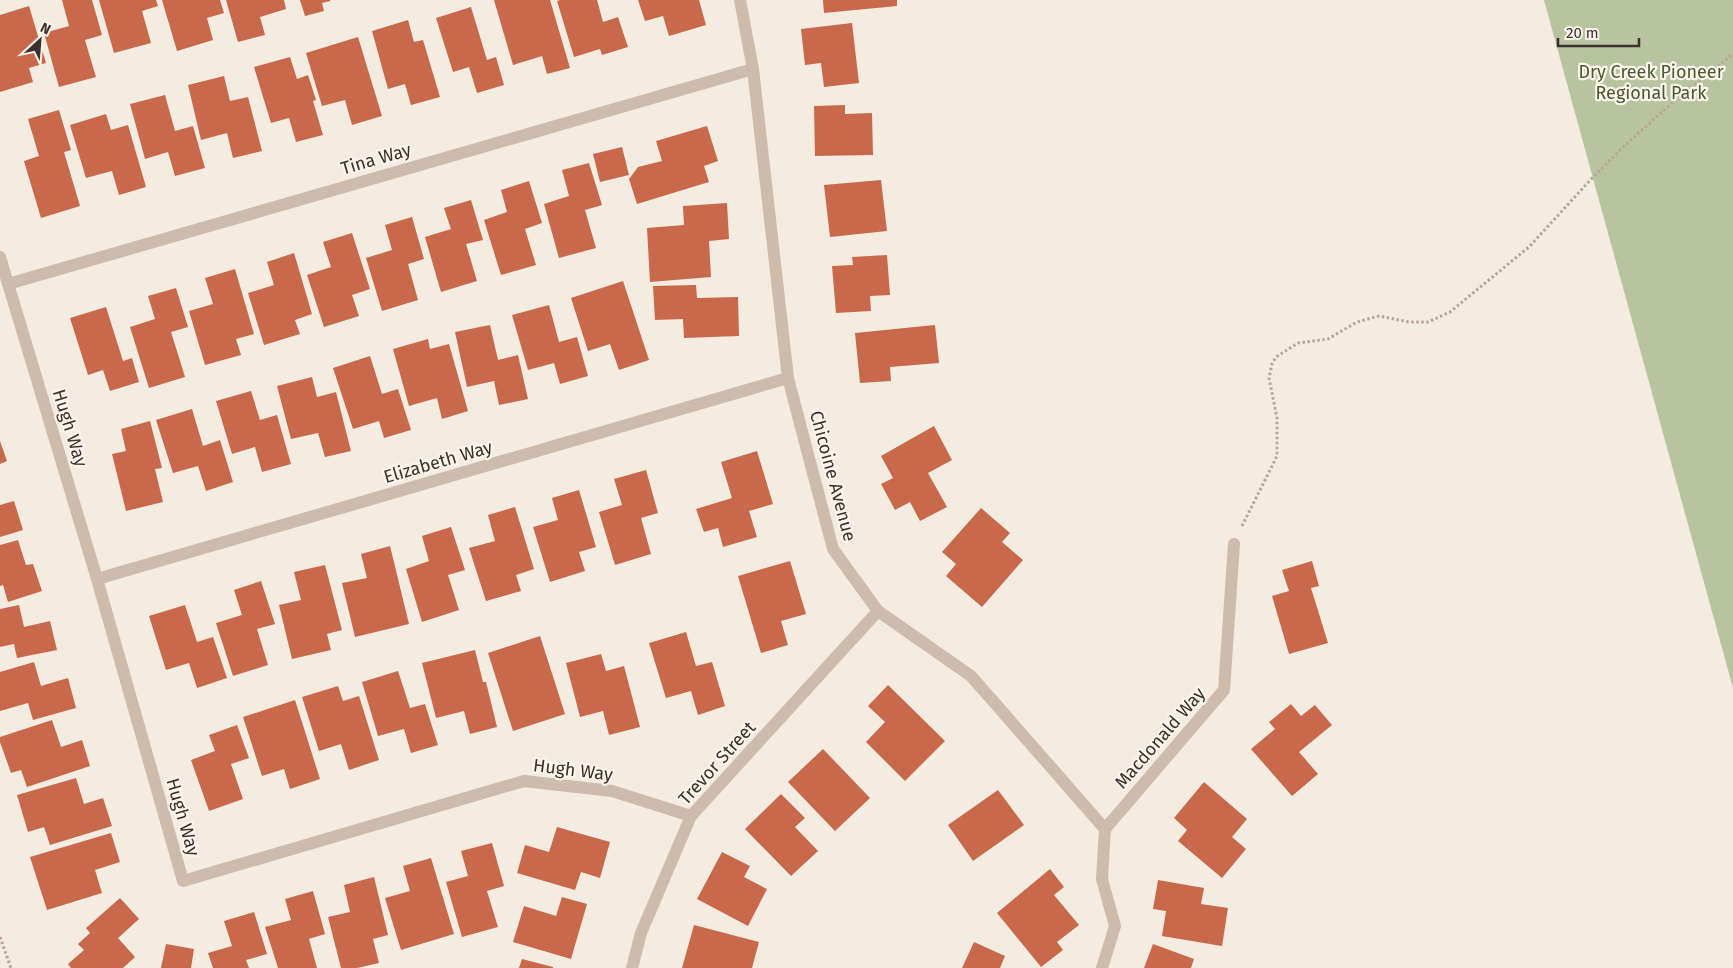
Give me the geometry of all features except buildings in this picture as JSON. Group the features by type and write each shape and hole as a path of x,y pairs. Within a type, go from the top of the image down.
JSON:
{"street":[{"name":"Chicoine Avenue","path":"740,0 753,69 788,378 832,549 878,611 971,676 1105,829"},
{"name":"Tina Way","path":"8,284 753,69"},
{"name":"Hugh Way","path":"0,257 97,579 183,881 524,781 612,791 690,816"},
{"name":"Elizabeth Way","path":"97,579 788,378"},
{"name":"Macdonald Way","path":"1105,829 1224,690 1234,544"},
{"name":"Trevor Street","path":"632,968 640,933 690,816 878,611"},
{"path":"1102,968 1115,926 1102,879 1105,829"}],"path":[{"path":"1234,544 1277,456 1277,418 1269,378 1272,364 1276,357 1298,343 1328,339 1356,322 1379,316 1409,322 1428,322 1450,312 1530,247 1594,176 1626,145 1678,98 1733,54"},
{"path":"0,937 11,968"}],"green space":[{"name":"Dry Creek Pioneer Regional Park","path":"1544,0 1733,0 1733,688"}]}
